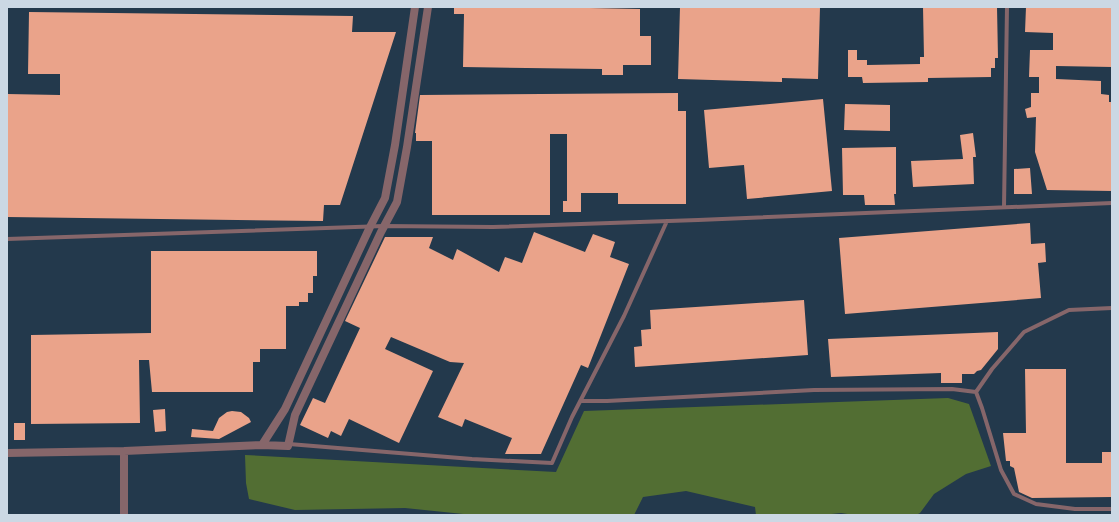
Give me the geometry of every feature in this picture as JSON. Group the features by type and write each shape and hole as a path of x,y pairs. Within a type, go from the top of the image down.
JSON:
{"street":[{"path":"262,445 285,409 385,198 395,145 415,7"},
{"path":"7,453 124,451 288,445 295,415 384,226 397,202 407,147 428,7"},
{"path":"124,451 124,515"}],"lane":[{"path":"1004,208 1007,7"},
{"path":"7,239 384,226 493,227 1112,203"},
{"path":"288,445 472,459 552,463 572,417 624,316 667,221"},
{"path":"976,392 992,369 1024,332 1069,310 1112,308"},
{"path":"581,401 607,401 814,390 952,389 976,392"},
{"path":"976,392 1001,470 1014,494 1036,504 1075,509 1112,509"}],"green space":[{"path":"948,398 969,404 991,466 966,474 934,494 920,513 916,515 854,515 841,513 822,515 756,515 755,507 686,491 643,497 634,515 473,515 405,508 295,510 249,499 246,483 245,455 556,472 584,411"}],"building":[{"path":"454,7 590,7 640,9 640,36 651,36 651,65 623,65 623,75 602,75 602,69 463,67 464,14 454,14"},
{"path":"680,7 820,7 818,79 782,78 782,82 678,79"},
{"path":"923,7 997,7 998,58 995,58 995,68 991,68 991,77 928,78 928,82 863,83 862,77 848,77 848,50 857,50 857,60 867,60 867,65 920,64 920,57 924,57"},
{"path":"1026,7 1112,7 1112,67 1056,66 1056,79 1101,81 1101,94 1109,95 1109,102 1112,102 1112,191 1047,190 1035,152 1036,117 1027,118 1025,109 1031,107 1031,93 1039,93 1039,77 1029,77 1030,50 1053,50 1053,33 1025,32"},
{"path":"29,12 353,16 352,32 396,32 340,205 324,205 323,221 7,217 7,94 60,95 60,74 28,74"},
{"path":"678,93 678,111 686,111 686,204 618,204 618,193 581,193 581,212 563,212 563,201 567,201 567,134 550,134 550,215 432,215 432,141 416,141 415,133 420,95"},
{"path":"823,99 832,191 747,199 744,165 709,168 704,110"},
{"path":"845,104 890,105 890,131 844,130"},
{"path":"973,133 976,157 973,157 974,184 913,187 911,161 963,159 960,135"},
{"path":"896,147 895,205 865,205 864,195 843,195 842,148"},
{"path":"1030,168 1032,194 1014,194 1014,169"},
{"path":"1030,223 1031,244 1045,243 1046,262 1038,263 1041,298 845,314 839,238"},
{"path":"534,232 585,252 593,234 615,242 610,257 629,264 588,368 581,365 541,454 505,454 512,438 465,419 462,427 438,417 464,363 450,362 391,337 385,349 433,371 399,443 349,419 341,436 331,431 328,438 300,425 313,398 325,403 360,328 345,321 385,237 433,237 429,248 453,260 457,249 499,272 505,257 522,263"},
{"path":"151,251 317,251 317,276 313,276 313,293 308,293 308,302 299,302 299,306 286,306 286,349 260,349 260,362 253,362 253,392 152,392 149,360 139,360 140,423 31,424 31,335 151,333"},
{"path":"804,300 808,355 635,367 634,347 642,346 641,330 651,329 650,310"},
{"path":"998,332 998,349 981,370 974,374 962,374 962,383 941,383 941,373 831,377 828,339"},
{"path":"1025,369 1066,369 1066,463 1102,463 1102,452 1112,452 1112,497 1032,498 1019,492 1014,468 1010,466 1010,461 1006,461 1003,433 1026,433"},
{"path":"165,409 166,431 155,432 153,410"},
{"path":"227,412 241,412 249,418 251,422 219,439 191,437 192,429 213,431 219,418"},
{"path":"14,423 25,423 25,440 14,440"}]}
